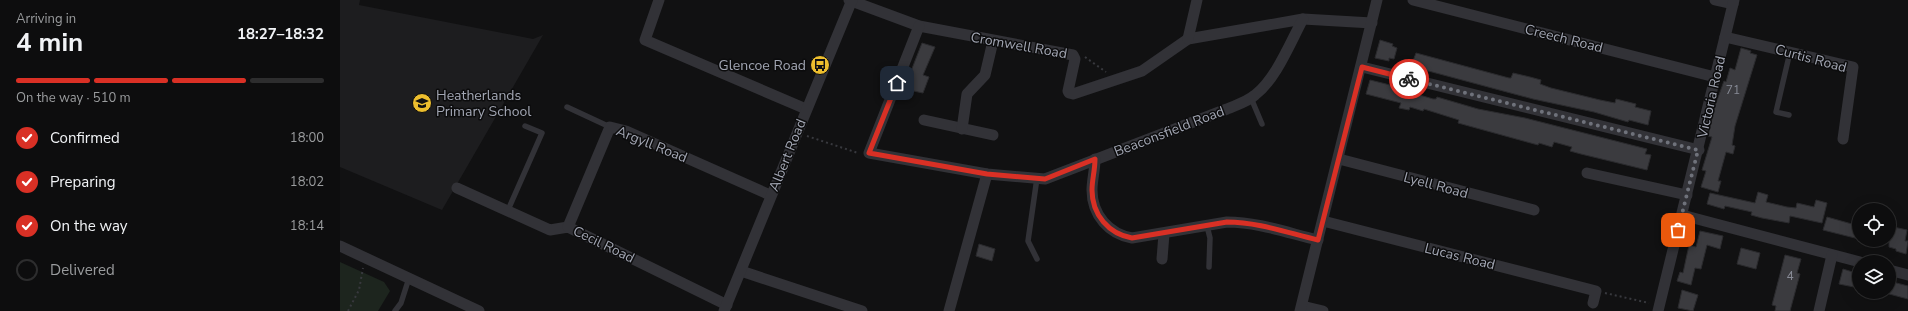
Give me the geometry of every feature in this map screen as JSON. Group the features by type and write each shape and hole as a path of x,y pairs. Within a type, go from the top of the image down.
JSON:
{"street":[{"path":"659,0 645,40 806,109"},
{"name":"Albert Road","path":"726,308 770,195 851,0"},
{"name":"Cromwell Road","path":"851,0 919,26 1075,57 1074,68 1068,86 1069,93 1073,94 1142,70 1188,39 1303,19 1372,23"},
{"path":"1188,39 1197,0"},
{"path":"1323,311 1301,309 1362,67 1377,0"},
{"name":"Creech Road","path":"1413,0 1715,77"},
{"path":"1715,0 1733,2"},
{"name":"Victoria Road","path":"1659,308 1733,2"},
{"name":"Beaconsfield Road","path":"869,153 987,174 1045,179 1227,109 1251,98 1262,89 1277,67 1303,19"},
{"path":"869,153 919,26"},
{"name":"Curtis Road","path":"1725,37 1853,67 1843,139"},
{"path":"962,129 967,94 985,75 993,41"},
{"path":"1362,67 1698,150"},
{"path":"924,120 993,135"},
{"name":"Argyll Road","path":"568,227 610,127 626,131 770,195"},
{"path":"1095,159 1092,195 1096,209 1105,225 1115,233 1132,238 1238,222 1261,225 1318,240"},
{"name":"Lyell Road","path":"1339,159 1534,210"},
{"path":"1587,173 1687,195"},
{"path":"948,311 987,174"},
{"name":"Cecil Road","path":"457,188 550,230 568,227 705,294 726,308"},
{"path":"1682,215 1852,260"},
{"name":"Lucas Road","path":"1323,221 1596,291"},
{"path":"1162,259 1164,234"},
{"path":"340,246 479,311"},
{"path":"1818,311 1832,255"},
{"path":"740,270 862,311"},
{"path":"1896,272 1908,275"},
{"path":"1593,303 1596,291"}],"lane":[{"path":"1789,115 1776,112 1790,52"},
{"path":"1251,98 1262,124"},
{"path":"567,107 610,127"},
{"path":"508,210 542,132 525,126"},
{"path":"1036,259 1028,241 1037,178"},
{"path":"1207,226 1210,238 1209,267"},
{"path":"394,311 401,303 409,278"}],"path":[{"path":"1075,57 1083,56 1116,80"},
{"path":"796,132 864,155 869,153"},
{"path":"348,311 359,290 364,256"},
{"path":"1596,291 1659,308"}],"shaded area":[{"name":"Heatherlands Primary School","path":"340,0 360,0 359,5 533,39 543,35 442,210 340,167"},
{"path":"340,262 384,282 390,291 378,311 340,311"}],"building":[{"path":"1380,40 1393,44 1392,46 1397,48 1394,59 1389,58 1389,61 1375,58"},
{"path":"922,43 935,47 923,75 929,77 923,93 904,89"},
{"path":"1741,48 1751,51 1750,53 1757,55 1735,126 1732,145 1735,146 1733,154 1726,152 1718,181 1721,181 1718,192 1701,187 1706,171 1702,170 1712,137 1708,136 1715,106 1724,81 1726,82 1730,68 1735,70"},
{"path":"1416,53 1509,78 1511,78 1513,73 1530,77 1541,80 1540,84 1551,88 1600,100 1615,103 1616,99 1636,104 1635,107 1651,111 1648,125 1629,120 1628,122 1594,112 1533,99 1411,66"},
{"path":"1370,80 1414,91 1413,93 1433,99 1436,99 1437,97 1478,109 1525,118 1647,149 1645,154 1651,155 1647,170 1570,151 1572,147 1554,142 1552,147 1539,143 1538,145 1458,123 1459,120 1424,109 1423,111 1410,107 1409,110 1399,108 1401,103 1366,94"},
{"path":"1758,192 1768,195 1766,202 1787,207 1796,208 1797,203 1814,207 1816,200 1827,203 1822,223 1790,216 1789,223 1751,215 1752,212 1725,206 1724,209 1707,204 1710,193 1755,203"},
{"path":"1827,217 1852,224 1852,237 1823,230"},
{"path":"1896,228 1907,230 1905,241 1908,241 1906,254 1896,251 1896,249 1889,247 1896,247"},
{"path":"1700,231 1723,236 1720,249 1707,245 1701,269 1695,268 1691,285 1677,281 1680,272 1683,273 1689,245 1696,247"},
{"path":"979,244 995,249 992,261 976,256"},
{"path":"1741,248 1760,253 1756,269 1737,264"},
{"path":"1785,255 1801,259 1797,273 1800,274 1790,311 1775,311 1776,306 1772,305"},
{"path":"1843,269 1852,272 1852,287 1839,284"},
{"path":"1896,283 1908,286 1908,299 1896,296"},
{"path":"1682,290 1698,295 1693,311 1678,308"}],"way so far":[{"path":"1409,79 1698,150 1678,230"}],"place":[{"name":"Glencoe Road","path":"820,65"},
{"name":"Heatherlands Primary School","path":"422,103"}],"route":[{"path":"897,83 869,153 987,174 1045,179 1095,159 1092,191 1096,209 1105,225 1121,236 1132,238 1227,222 1238,222 1261,225 1318,240 1362,67 1409,79"}]}
